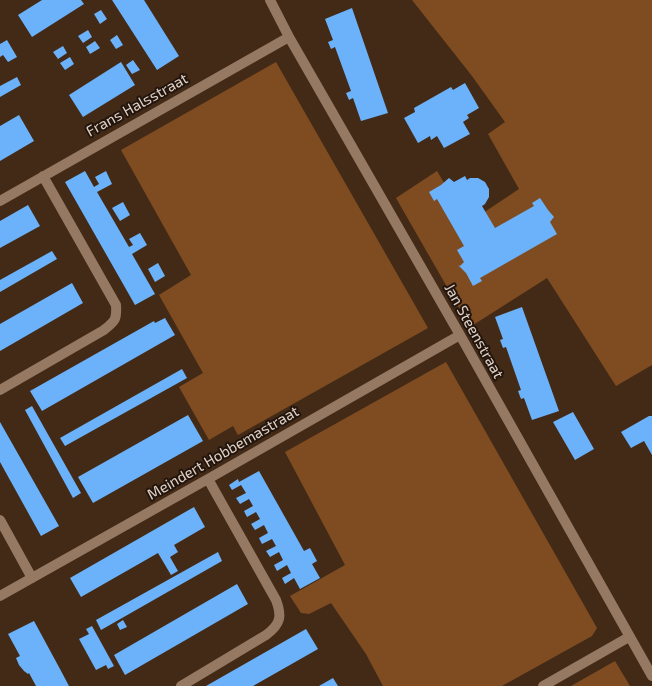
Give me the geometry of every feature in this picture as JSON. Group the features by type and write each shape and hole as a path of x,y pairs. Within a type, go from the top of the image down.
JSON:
{"street":[{"name":"Jan Steenstraat","path":"270,0 652,676"},
{"name":"Frans Halsstraat","path":"0,201 290,37"},
{"path":"0,390 104,330 112,324 117,316 116,305 43,176"},
{"name":"Meindert Hobbemastraat","path":"0,596 460,335"},
{"path":"181,686 266,635 272,630 280,619 276,600 208,479"},
{"path":"0,520 32,578"},
{"path":"543,686 629,637"}],"shaded area":[{"path":"412,0 652,0 652,365 616,386 547,278 470,327 396,198 437,171 468,223 519,189 488,134 505,122 472,76"},
{"path":"276,62 428,328 238,435 233,426 209,440 179,387 203,373 159,295 191,275 121,150"},
{"path":"446,362 597,628 592,636 502,686 383,686 366,654 331,603 309,614 301,613 290,596 345,565 285,452"},
{"path":"615,661 630,686 571,686"}],"building":[{"path":"42,0 81,0 84,4 32,37 18,15"},
{"path":"112,0 144,0 179,56 157,70"},
{"path":"352,8 388,113 361,121 353,98 349,100 346,93 351,91 335,47 331,49 328,42 333,40 325,19"},
{"path":"101,10 107,19 100,24 94,14"},
{"path":"88,30 92,37 83,43 78,36"},
{"path":"117,35 123,45 116,49 110,40"},
{"path":"7,40 17,57 8,62 3,55 0,57 0,44"},
{"path":"95,41 100,48 90,54 86,47"},
{"path":"63,46 67,53 58,59 53,52"},
{"path":"70,57 74,64 65,70 60,63"},
{"path":"133,60 140,70 132,74 126,65"},
{"path":"121,62 135,85 83,117 69,95"},
{"path":"17,77 21,85 0,97 0,86"},
{"path":"465,83 479,108 467,115 469,118 463,122 470,134 444,148 437,136 431,140 430,136 418,143 404,118 415,112 414,108 451,87 453,90"},
{"path":"19,115 34,141 0,161 0,126"},
{"path":"85,171 94,187 99,184 95,177 106,171 112,184 97,192 129,247 133,245 129,239 140,233 147,245 132,254 155,294 135,305 65,182"},
{"path":"465,176 467,180 470,178 478,178 485,182 489,189 489,197 482,206 495,228 534,206 532,203 540,198 554,217 550,222 557,234 480,278 482,281 473,286 466,273 458,265 460,266 464,262 457,250 464,246 437,199 434,201 429,192 449,178 454,182"},
{"path":"123,202 130,215 120,221 112,208"},
{"path":"28,205 40,226 0,248 0,221"},
{"path":"52,251 57,259 0,292 0,280"},
{"path":"158,263 165,276 155,282 148,269"},
{"path":"72,283 83,303 0,351 0,324"},
{"path":"522,307 559,411 532,420 524,398 521,399 518,391 521,390 506,347 503,348 500,340 503,339 495,317"},
{"path":"165,318 175,335 42,411 30,391 154,321 155,323"},
{"path":"182,369 187,378 65,446 60,438"},
{"path":"32,406 81,493 73,498 25,410"},
{"path":"573,412 594,449 575,460 553,422"},
{"path":"188,415 203,441 93,503 78,477"},
{"path":"649,416 652,416 652,455 644,441 631,448 621,432"},
{"path":"0,422 59,526 41,536 0,462"},
{"path":"259,471 304,551 310,548 317,561 312,564 320,578 300,589 294,578 285,584 282,578 291,573 287,565 277,571 274,565 283,560 279,552 270,557 266,551 276,546 272,539 262,544 259,538 268,533 264,525 255,530 251,524 260,519 256,512 247,517 244,511 253,506 249,499 240,504 236,498 246,493 241,485 232,490 229,485 238,479 239,482"},
{"path":"194,507 205,527 174,545 178,552 170,557 178,571 171,575 158,553 81,597 70,578"},
{"path":"218,552 222,561 101,630 96,620"},
{"path":"237,584 248,604 125,675 114,655"},
{"path":"123,620 127,627 120,630 117,624"},
{"path":"34,621 69,686 36,686 29,673 28,674 24,671 19,665 16,658 20,656 8,634"},
{"path":"92,626 114,666 108,669 106,665 96,670 79,639 89,634 86,629"},
{"path":"306,629 318,649 253,686 206,686"},
{"path":"333,678 338,686 319,686"}]}
